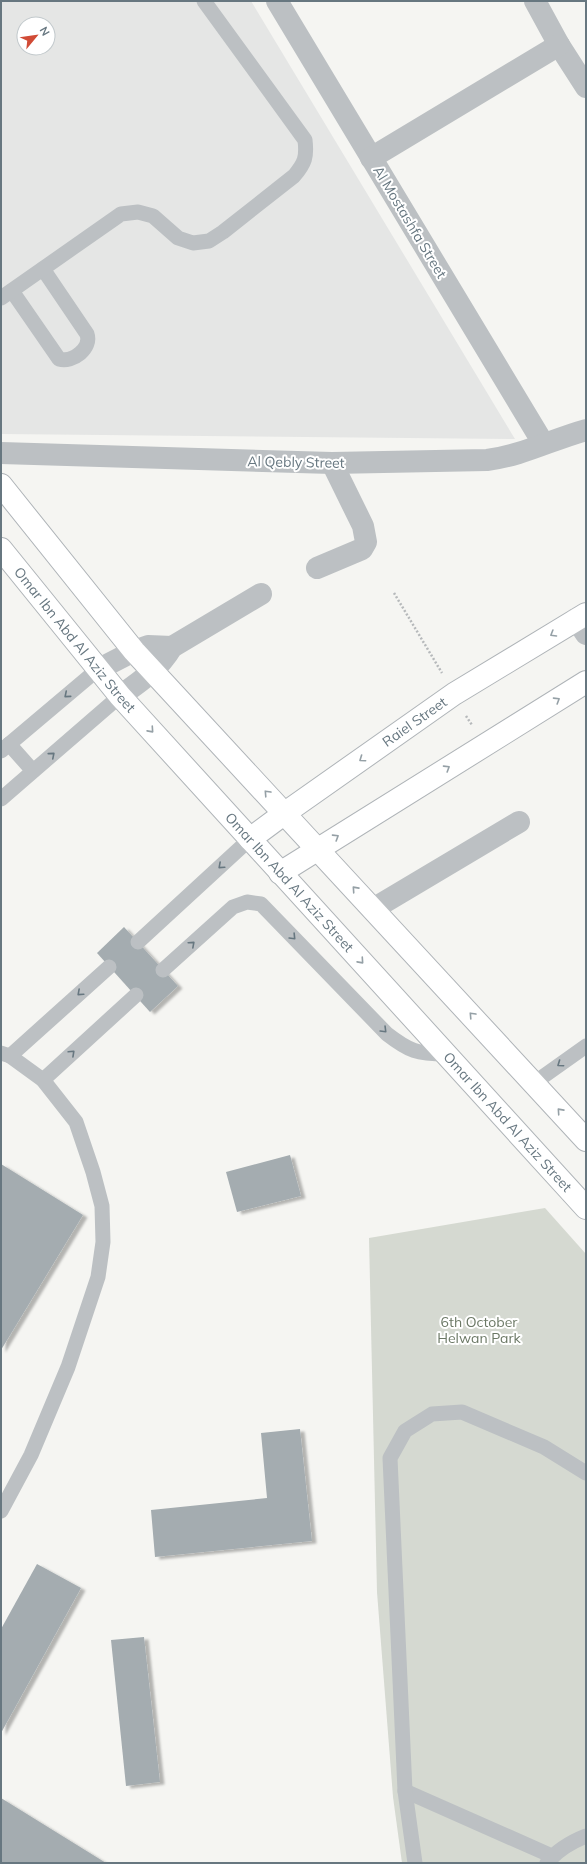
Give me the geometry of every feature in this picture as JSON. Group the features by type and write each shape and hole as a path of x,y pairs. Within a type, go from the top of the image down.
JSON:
{"main road":[{"path":"1,485 134,651 285,812 586,1140"},
{"name":"Omar Ibn Abd Al Aziz Street","path":"1,550 97,670 120,696 586,1208"},
{"name":"Raiel Street","path":"250,839 285,812 454,694 583,622"},
{"path":"280,873 586,682"}],"street":[{"name":"Al Mostashfa Street","path":"277,1 543,443"},
{"path":"535,1 559,45 586,87"},
{"path":"371,158 559,45"},
{"name":"Al Qebly Street","path":"1,453 332,463 487,460 502,458 543,443 586,430"},
{"path":"317,568 362,549 366,542 363,526 332,463"},
{"path":"120,696 153,672 164,660 172,647 261,594"},
{"path":"97,670 134,651 148,646 172,647"},
{"path":"373,908 519,822"}],"lane":[{"path":"43,269 88,339 85,349 70,359 64,361 59,359 7,295 43,269 121,214 138,212 153,216 178,238 193,243 209,241 223,232 294,176 302,166 306,153 305,140 204,1"},
{"path":"34,771 5,748 97,670"},
{"path":"1,799 120,696"},
{"path":"138,942 250,839"},
{"path":"163,970 233,907 247,902 261,904 387,1034 404,1047 417,1052 424,1054 446,1054"},
{"path":"1,1511 31,1455 68,1367 98,1277 103,1242 102,1206 93,1172 76,1122 43,1080 5,1055 109,967"},
{"path":"43,1080 136,995"},
{"path":"534,1083 586,1046"},
{"path":"415,1863 405,1791 390,1458 405,1431 432,1414 462,1412 544,1447 586,1473"},
{"path":"405,1791 549,1859 571,1843 586,1836"}],"path":[{"path":"394,593 483,745"}],"shaded area":[{"path":"1,1 251,1 515,439 1,434"}],"green space":[{"name":"6th October Helwan Park","path":"545,1208 586,1254 586,1863 402,1863 393,1797 377,1592 369,1238"}],"building":[{"path":"124,927 178,986 150,1012 97,953"},
{"path":"290,1155 301,1196 237,1212 226,1172"},
{"path":"1,1164 83,1215 1,1350"},
{"path":"300,1429 312,1541 155,1557 151,1510 267,1498 261,1433"},
{"path":"37,1564 81,1588 1,1733 1,1629"},
{"path":"144,1637 160,1782 126,1786 111,1640"},
{"path":"1,1798 106,1863 1,1863"}]}
